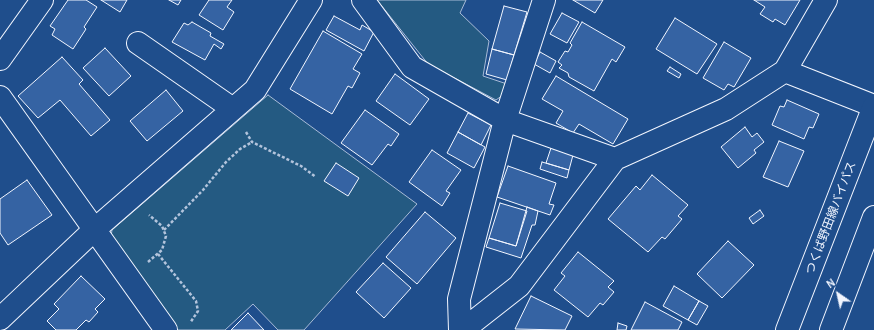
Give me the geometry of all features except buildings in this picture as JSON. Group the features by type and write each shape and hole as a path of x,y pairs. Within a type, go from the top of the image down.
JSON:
{"street":[{"path":"0,59 42,0"},
{"path":"0,319 94,230 255,90 311,0"},
{"path":"363,0 412,67 505,120 615,159"},
{"path":"462,330 459,299 505,120 544,0"},
{"path":"462,330 519,286 615,159 726,109 785,71 826,0"},
{"path":"138,43 233,109"},
{"path":"785,71 874,106"},
{"path":"0,97 166,330"},
{"name":"つくば野田線バイパス","path":"788,330 874,106"},
{"path":"831,330 874,217"}],"path":[{"path":"233,109 252,142 301,166 316,177"},
{"path":"164,230 203,190 226,162 252,142"},
{"path":"124,272 139,268 162,250 166,236 164,230 162,226 148,213"}],"shaded area":[{"path":"377,0 466,0 460,13 489,41 483,76 507,84 503,95 496,100 428,64"},
{"path":"268,95 417,204 304,330 278,330 253,304 225,330 176,330 110,244 112,230"}]}
